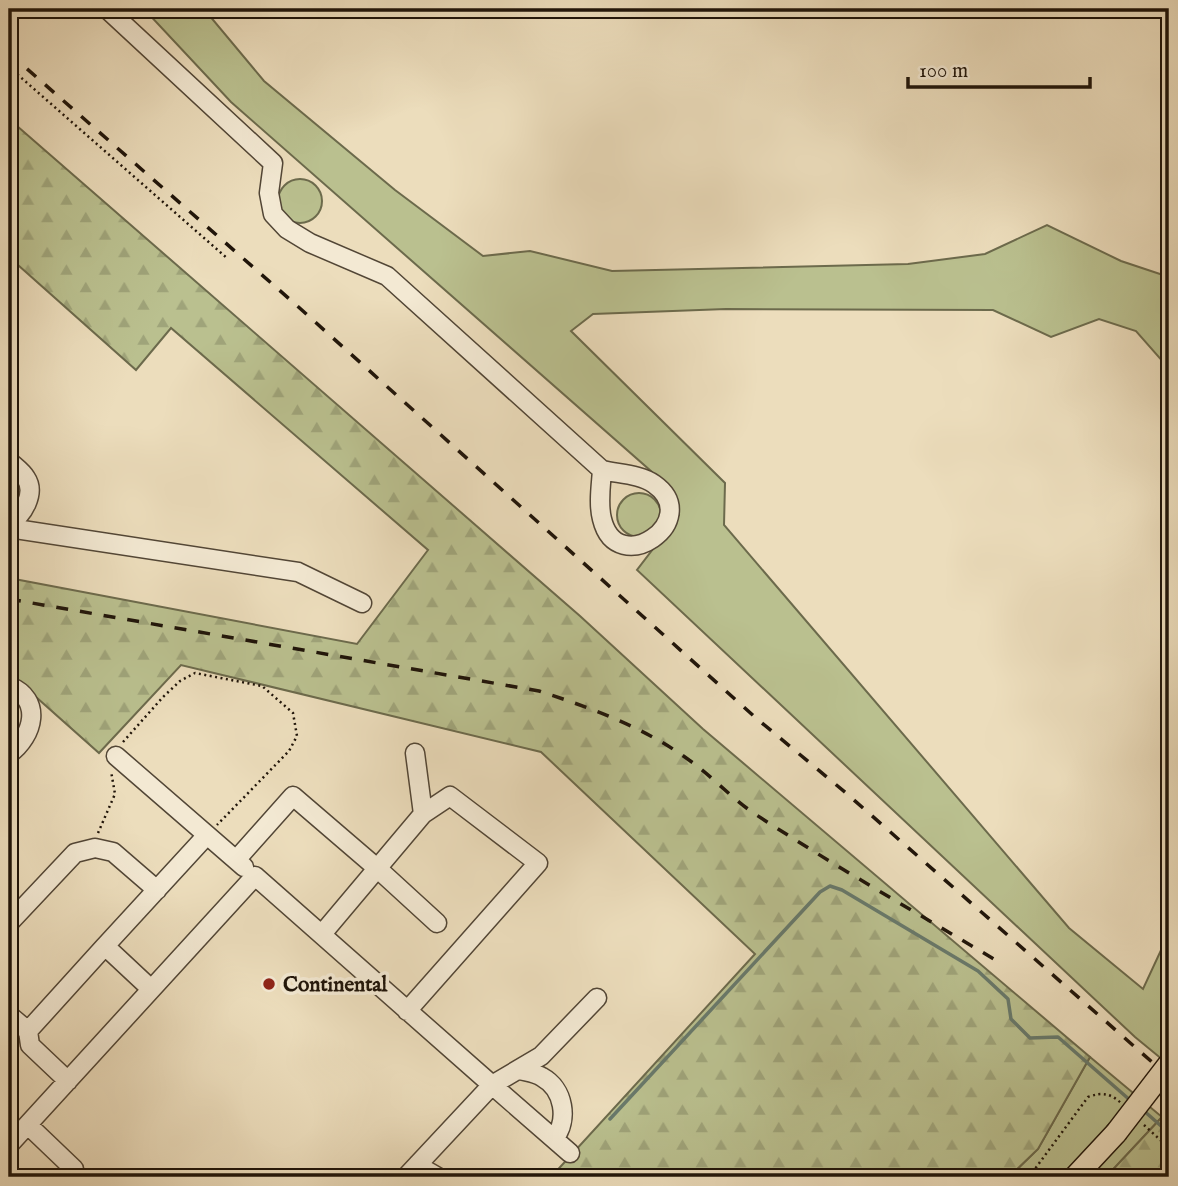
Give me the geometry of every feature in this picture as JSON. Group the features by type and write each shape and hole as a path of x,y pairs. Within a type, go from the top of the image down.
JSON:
{"main road":[{"path":"1075,1177 1116,1133 1169,1064"}],"lane":[{"path":"107,9 273,163 269,193 273,214 287,229 310,243 387,276 601,470 643,479 657,486 668,506 667,521 653,540 631,545 610,535 602,521 601,470"},
{"path":"9,461 27,479 29,487 23,513 9,526"},
{"path":"9,526 298,572 362,603"},
{"path":"9,686 24,696 31,709 30,731 19,747 9,754"},
{"path":"415,753 423,814"},
{"path":"116,756 570,1153"},
{"path":"236,860 293,796 437,923"},
{"path":"321,934 423,814 450,796 538,863 407,1011"},
{"path":"68,1081 30,1045 29,1031 207,835"},
{"path":"9,923 75,853 95,848 113,852 157,890"},
{"path":"9,1145 255,876"},
{"path":"105,946 151,989"},
{"path":"411,1171 492,1085 541,1056 597,998"},
{"path":"9,1015 29,1031"},
{"path":"520,1070 542,1077 557,1091 562,1107 563,1128 554,1139"},
{"path":"28,1125 74,1170"},
{"path":"411,1171 438,1177"}],"path":[{"path":"9,66 228,259"},
{"path":"95,848 100,825 116,794 110,773 126,738 163,697 180,681 195,673 262,686 293,713 297,736 289,751 207,835"},
{"path":"1029,1177 1088,1097 1099,1093 1111,1095 1121,1104"},
{"path":"1140,1121 1169,1148"}],"green space":[{"path":"144,9 204,9 264,81 395,190 483,256 530,251 612,271 908,264 985,254 1047,225 1121,261 1169,277 1169,365 1164,363 1136,331 1099,319 1051,337 993,310 726,309 593,314 571,331 725,483 724,525 1069,928 1143,989 1169,933 1169,1065 1135,1037 637,570 679,515 652,472 231,102"},
{"path":"9,119 580,616 703,729 1090,1057 1038,1149 1009,1177 551,1177 755,954 541,752 181,665 99,753 9,673 9,578 357,644 428,550 171,328 136,370 9,257"},
{"path":"300,179 316,185 322,201 316,217 300,223 284,217 278,201 284,185"},
{"path":"639,493 654,500 661,515 654,530 639,537 624,530 617,515 624,500"},
{"path":"1090,1057 1162,1117 1106,1177 1009,1177 1038,1149"},
{"path":"1162,1117 1169,1123 1169,1177 1106,1177"}],"waterway":[{"path":"610,1119 820,892 830,886 842,890 978,971 1008,999 1011,1019 1030,1038 1058,1037 1131,1101"},
{"path":"1143,1110 1169,1133"}],"railway":[{"path":"9,53 294,303 756,718 846,793 1169,1077"},
{"path":"9,599 539,691 578,704 635,728 672,748 755,814 1002,964"}],"place":[{"name":"Continental","path":"269,984"}]}
